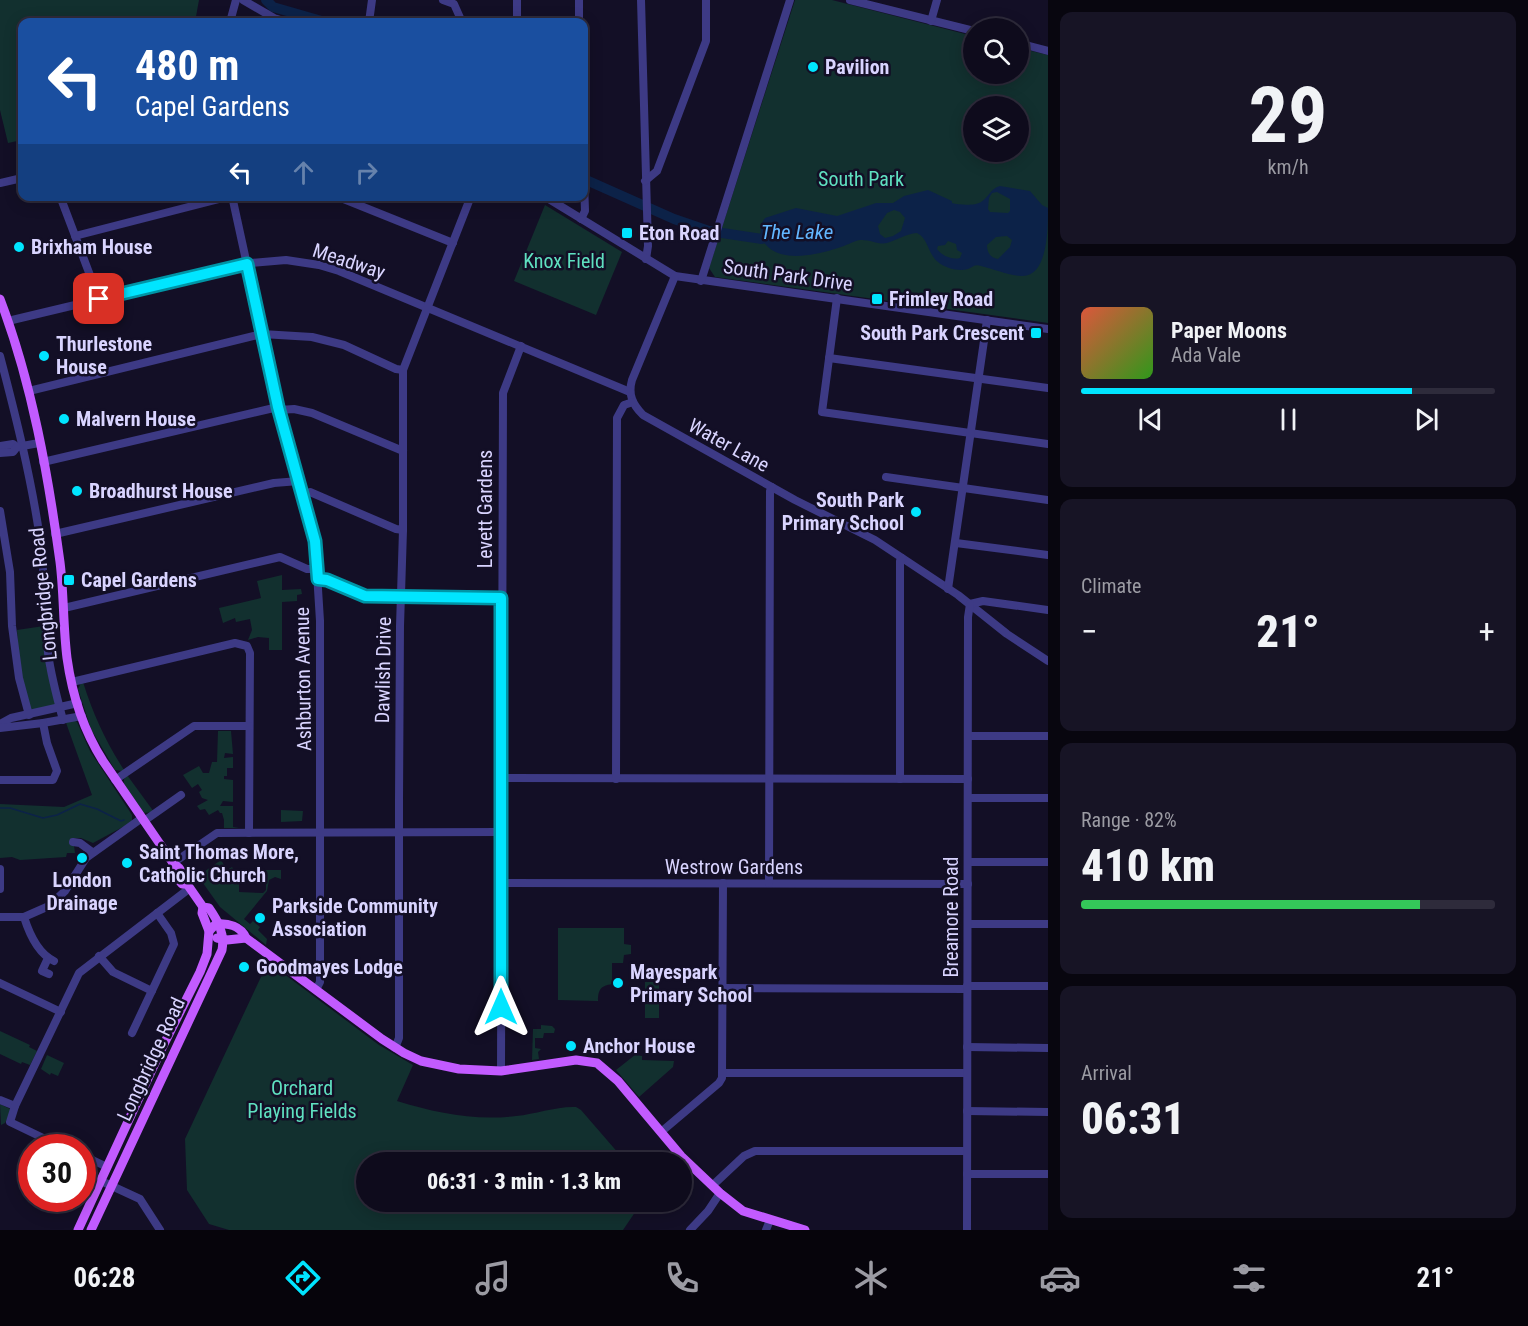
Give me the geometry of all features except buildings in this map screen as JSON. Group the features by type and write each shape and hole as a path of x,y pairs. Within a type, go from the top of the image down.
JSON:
{"main road":[{"name":"Longbridge Road","path":"0,299 29,391 43,462 56,534 68,661 78,704 94,747 172,863 188,880 188,886 203,907 202,912 209,934 207,954 200,972 78,1230"},
{"name":"Longbridge Road","path":"91,1230 222,950 223,940 219,924 209,908 203,907"},
{"path":"246,938 223,940 209,934 213,926 219,924 236,927 245,934 246,938 316,990 395,1048 410,1056 438,1065 466,1070 501,1071 576,1060 597,1064 618,1081 681,1156 720,1193 743,1211 805,1230"},
{"path":"175,1022 186,1027"}],"street":[{"path":"231,18 236,0"},
{"path":"243,0 273,18"},
{"path":"370,18 372,0"},
{"path":"443,0 455,2 461,18"},
{"path":"517,0 517,18"},
{"path":"579,0 579,18"},
{"path":"641,0 648,246 646,259"},
{"path":"645,181 657,171 706,40 706,0"},
{"path":"701,280 790,0"},
{"path":"850,0 963,28"},
{"path":"931,21 937,0"},
{"path":"1029,46 1048,51"},
{"path":"0,183 18,179"},
{"path":"62,201 99,299"},
{"path":"75,236 212,201"},
{"name":"Ashburton Avenue","path":"232,201 279,408 315,541 320,632 321,833 320,982 316,990"},
{"path":"348,201 453,243"},
{"name":"Dawlish Drive","path":"395,1048 399,1038 403,370 469,201"},
{"name":"South Park Drive","path":"552,201 675,276 1048,329"},
{"path":"581,219 585,212 585,201"},
{"name":"Meadway","path":"8,321 247,264 286,260 319,265 339,271 630,392"},
{"path":"616,779 617,418 624,405 633,402 630,392 635,373 675,276"},
{"path":"837,298 822,412 1048,444"},
{"path":"948,589 987,320"},
{"path":"29,391 262,334 312,336 344,345 396,369 403,370"},
{"name":"Levett Gardens","path":"501,1071 502,393 521,346"},
{"path":"0,356 39,538 45,588 48,652 63,720"},
{"path":"829,358 1048,388"},
{"name":"Water Lane","path":"633,402 643,415 772,487 874,540 970,604 1048,661"},
{"path":"43,462 279,408 312,413 403,451"},
{"path":"0,446 39,443"},
{"path":"0,453 13,452 20,446"},
{"path":"886,477 1048,500"},
{"path":"56,534 274,483 299,481"},
{"path":"769,883 770,490 772,487"},
{"path":"303,494 310,492 403,530"},
{"path":"0,511 10,572 12,626 19,678 29,715"},
{"path":"956,543 1048,555"},
{"path":"63,608 280,557 307,569 317,569"},
{"path":"900,779 900,561 902,558"},
{"path":"318,579 327,580 365,596 501,598"},
{"path":"970,604 983,601 1048,610"},
{"name":"Breamore Road","path":"967,1230 968,617 970,604"},
{"path":"72,682 235,643 247,646 250,653 249,833"},
{"path":"0,726 11,718 78,704"},
{"path":"0,726 43,723 82,716"},
{"path":"0,780 53,780 57,771 43,723"},
{"path":"116,780 194,726 249,726"},
{"path":"968,736 1048,736"},
{"path":"501,778 968,779"},
{"path":"0,918 24,916 54,902 65,891 82,863 92,852 181,795"},
{"path":"968,798 1048,798"},
{"path":"172,863 215,834 501,832"},
{"path":"73,842 80,843 92,852"},
{"path":"968,862 1048,862"},
{"path":"0,869 0,889"},
{"name":"Westrow Gardens","path":"501,883 968,884"},
{"path":"661,1132 719,1083 722,1072 723,883"},
{"path":"35,1134 10,1122 15,1106 79,973 188,886"},
{"path":"132,1033 174,944 171,933 157,913"},
{"path":"24,916 31,936 51,959 42,971 49,974"},
{"path":"968,924 1048,924"},
{"path":"99,956 113,972 152,991"},
{"path":"0,983 61,1012"},
{"path":"723,988 1048,986"},
{"path":"967,1047 1048,1048"},
{"path":"722,1072 967,1072"},
{"path":"0,1100 15,1106"},
{"path":"967,1112 1048,1112"},
{"path":"713,1185 744,1156 754,1151 967,1151"},
{"path":"96,1162 107,1167"},
{"path":"967,1174 1048,1174"},
{"path":"101,1181 140,1199 160,1230"},
{"path":"690,1230 708,1211 720,1193"},
{"path":"766,1230 770,1220"}],"green space":[{"path":"0,0 199,0 196,18 18,18 18,141 8,143 0,110"},
{"name":"South Park","path":"795,0 832,0 963,33 963,84 1029,84 1029,50 1048,55 1048,323 715,277 709,268"},
{"name":"Knox Field","path":"545,205 622,252 596,315 514,281"},
{"path":"282,575 282,590 301,589 302,594 297,595 297,601 282,602 282,650 269,650 269,638 258,637 248,640 252,630 250,619 236,622 235,618 223,623 219,608 261,598 257,581"},
{"path":"44,626 46,666 57,706 29,710 20,676 17,630"},
{"path":"83,682 96,717 124,770 122,771 115,770 91,729 78,689"},
{"path":"65,720 77,722 90,751 132,815 132,822 93,843 81,838 73,838 75,853 67,853 66,857 20,860 12,857 0,858 0,804 64,807 92,795"},
{"path":"218,731 231,731 233,754 225,753 224,758 233,757 233,768 227,768 227,776 224,776 224,779 233,780 233,802 223,801 220,806 233,806 233,827 239,828 224,828 222,813 218,810 209,815 205,809 200,810 197,806 208,800 202,798 199,792 202,790 198,784 192,788 183,775 199,766 203,773 209,773 212,762 217,762"},
{"path":"127,775 154,812 144,813 124,784"},
{"path":"281,810 303,811 302,821 281,822"},
{"path":"221,860 227,870 232,867 239,877 239,892 263,893 266,890 266,870 281,870 281,879 275,877 269,880 267,891 244,919 250,924 253,921 260,927 258,930 267,939 266,945 220,907 198,876"},
{"path":"558,928 624,928 624,944 631,945 631,954 624,955 623,963 612,963 612,984 601,989 598,1001 558,1000"},
{"name":"Orchard Playing Fields","path":"268,962 379,1045 413,1065 397,1101 471,1117 516,1116 576,1107 617,1152 356,1152 356,1212 635,1212 623,1230 229,1230 209,1224 187,1190 185,1139"},
{"path":"645,982 659,982 659,1018 645,1018"},
{"path":"541,1025 552,1026 555,1029 554,1033 544,1033 543,1038 535,1038 535,1048 541,1049 538,1052 539,1059 532,1060 533,1029 541,1029"},
{"path":"0,1031 30,1045 29,1047 37,1051 30,1065 22,1062 21,1064 0,1054"},
{"path":"47,1055 64,1063 58,1076 51,1073 50,1075 41,1069"},
{"path":"635,1055 642,1056 642,1060 674,1061 673,1067 639,1097 616,1070"},
{"path":"0,1104 12,1110 5,1123 1,1125"}],"water":[{"name":"The Lake","path":"997,187 1030,191 1042,205 1048,208 1045,250 1037,269 1030,274 1021,276 979,265 964,270 948,268 934,258 924,239 917,233 887,243 860,240 829,251 797,256 776,252 768,247 761,237 762,223 765,218 796,208 837,216 876,203 893,203 904,196 928,190 952,203 971,205 981,202","holes":["997,192 1010,199 1008,213 990,212 989,198 992,193","894,210 900,212 905,218 901,231 885,238 880,234 878,226 887,213","1007,236 1012,240 1010,247 998,259 991,256 987,248 987,245 996,237","948,241 956,244 957,250 962,253 960,258 947,257 937,249 938,246 945,245"]}],"waterway":[{"path":"266,0 273,7 311,18"},
{"path":"588,181 674,219 709,231 762,239"},
{"path":"0,808 10,808 43,818 57,815 80,804 97,809 121,821 124,820"}],"place":[{"name":"Pavilion","path":"813,67"},
{"name":"Eton Road","path":"627,233"},
{"name":"Brixham House","path":"19,247"},
{"name":"Frimley Road","path":"877,299"},
{"name":"South Park Crescent","path":"1036,333"},
{"name":"Thurlestone House","path":"44,356"},
{"name":"Malvern House","path":"64,419"},
{"name":"Broadhurst House","path":"77,491"},
{"name":"South Park Primary School","path":"916,512"},
{"name":"Capel Gardens","path":"69,580"},
{"name":"London Drainage","path":"82,858"},
{"name":"Saint Thomas More, Catholic Church","path":"127,863"},
{"name":"Parkside Community Association","path":"260,918"},
{"name":"Goodmayes Lodge","path":"244,967"},
{"name":"Mayespark Primary School","path":"618,983"},
{"name":"Anchor House","path":"571,1046"}],"route":[{"path":"99,299 247,264 278,407 315,541 318,579 327,580 365,596 501,598 501,1007"}]}
